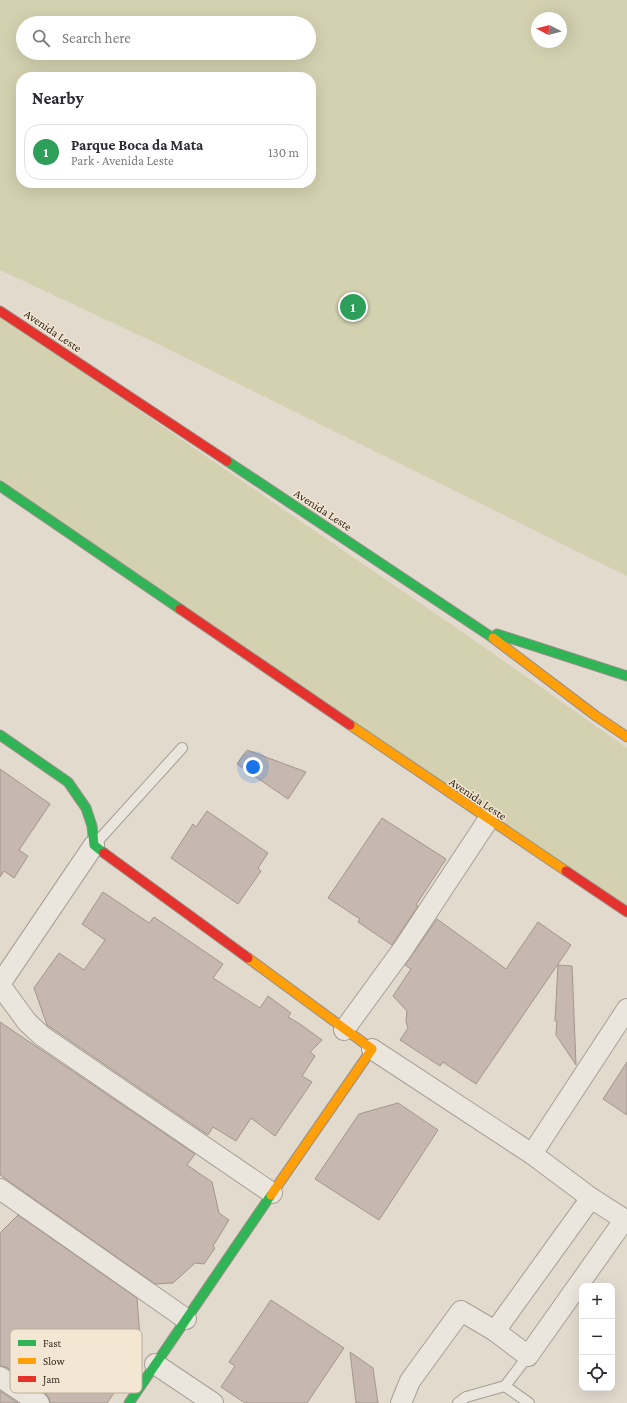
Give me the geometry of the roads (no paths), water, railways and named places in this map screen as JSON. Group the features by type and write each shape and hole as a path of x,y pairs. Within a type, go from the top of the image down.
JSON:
{"main road":[{"name":"Avenida Leste","path":"0,311 482,630 596,716 627,737"},
{"name":"Avenida Leste","path":"0,486 488,820 627,912"},
{"path":"482,630 627,676"},
{"path":"0,736 68,782 86,808 92,826 94,845 344,1030 372,1049 142,1384"},
{"path":"129,1403 136,1393"}],"street":[{"path":"344,1030 403,949 488,820"},
{"path":"94,845 0,984 27,1022 42,1036 272,1193"},
{"path":"532,1154 627,1009"},
{"path":"372,1049 532,1154 591,1198 626,1220 528,1356 495,1331 460,1311 410,1380 401,1403"},
{"path":"0,1189 186,1319"},
{"path":"495,1331 591,1198"},
{"path":"155,1364 213,1403"},
{"path":"0,1377 10,1384"},
{"path":"24,1393 39,1403"}],"lane":[{"path":"94,845 182,748"},
{"path":"458,1403 466,1397 505,1386 528,1356"},
{"path":"505,1386 529,1403"}],"place":[{"name":"Parque Boca da Mata","path":"353,307"}]}
